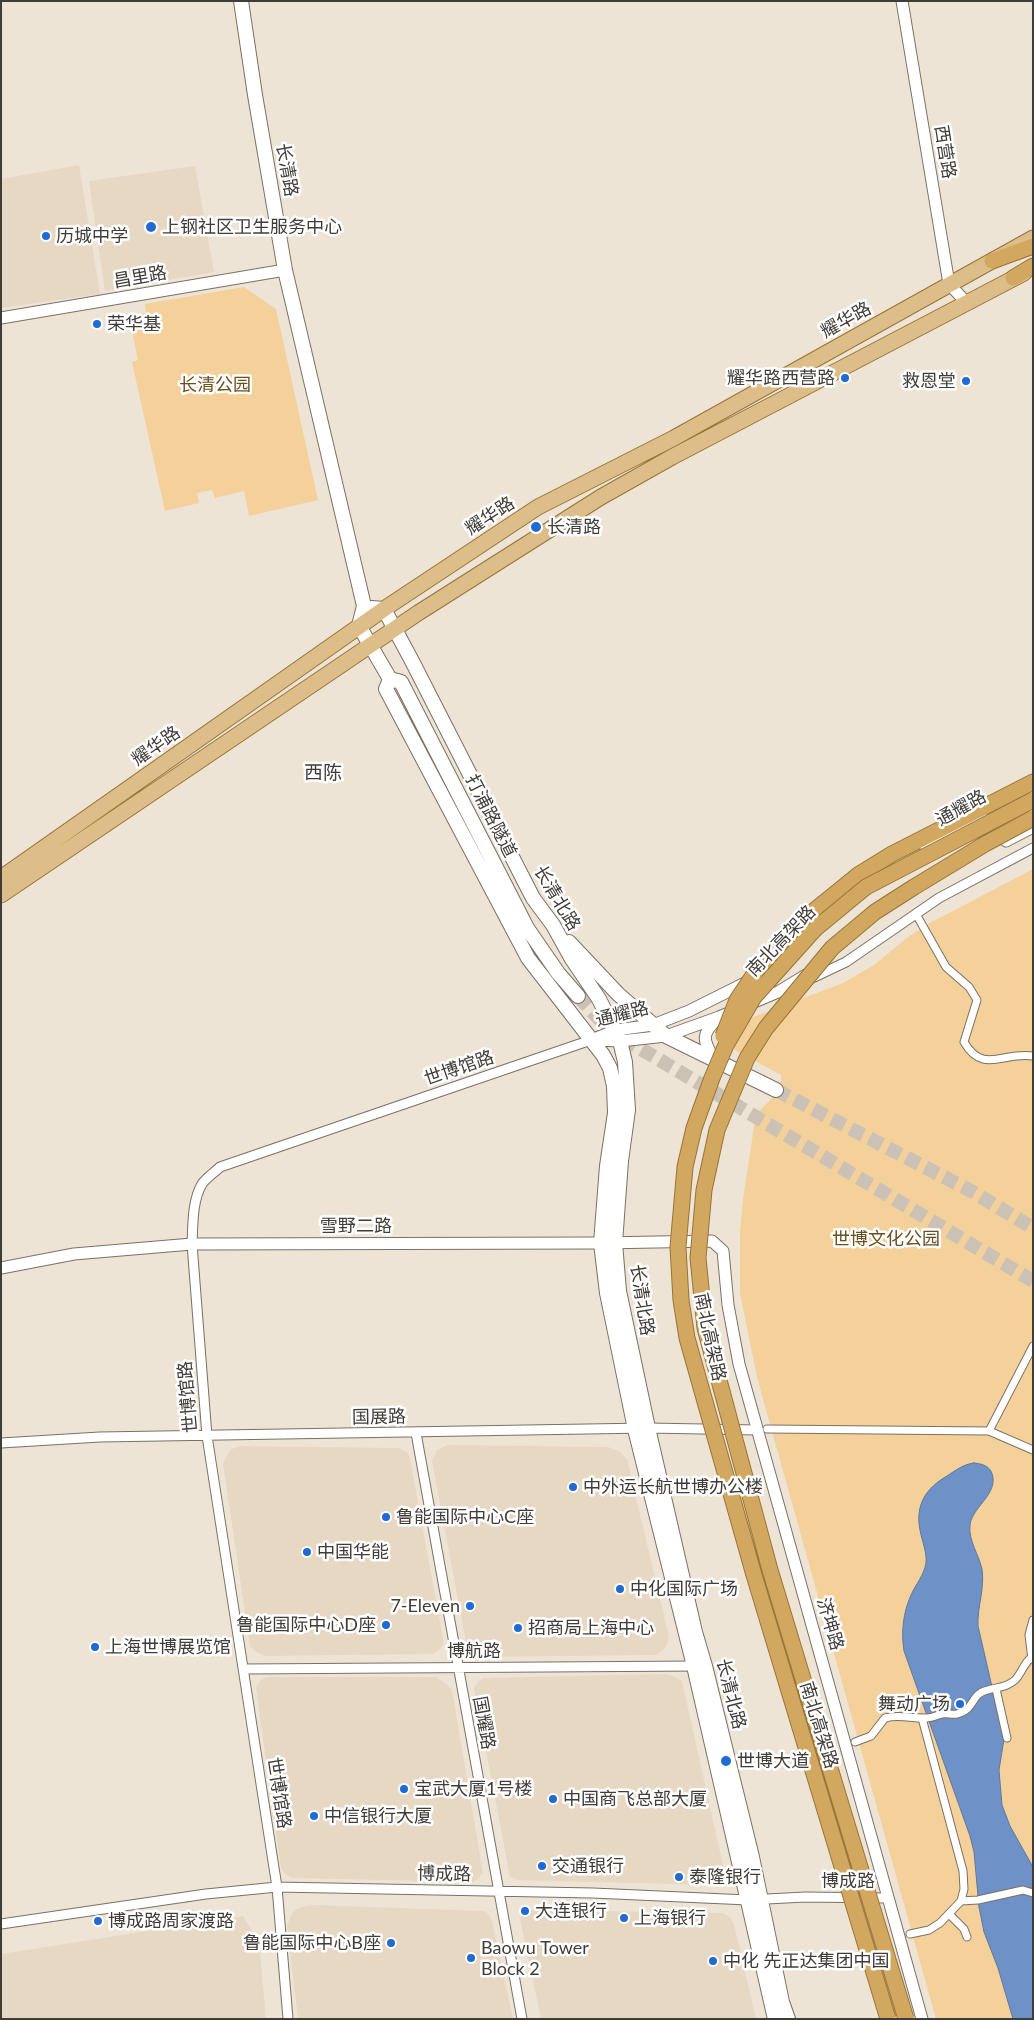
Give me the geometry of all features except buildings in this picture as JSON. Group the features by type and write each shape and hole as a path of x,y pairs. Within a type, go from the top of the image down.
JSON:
{"highway":[{"path":"992,261 1033,246"},
{"path":"1013,278 1033,267"},
{"path":"712,1078 722,1038 736,1000 755,973 800,922 858,875 892,854 1009,792 1033,782"},
{"name":"南北高架路","path":"888,2019 754,1575 687,1338 681,1300 678,1247 685,1167 694,1128 726,1045 754,996 814,929 866,887 1033,800"},
{"name":"南北高架路","path":"906,2019 770,1570 705,1328 698,1258 704,1190 717,1130 747,1058 766,1028 813,970 840,942 883,907 985,844 1033,818"},
{"path":"985,844 1033,828"}],"main road":[{"name":"长清路","path":"241,1 285,270 364,606 359,626"},
{"name":"耀华路","path":"1,878 359,626 538,507 674,438 1033,238"},
{"name":"耀华路","path":"1,895 371,645 600,497 672,457 1013,278"},
{"path":"364,606 384,609 395,630"},
{"path":"359,626 371,645"},
{"name":"长清北路","path":"395,630 533,898 599,999 618,1035 625,1062 628,1110 608,1243"},
{"name":"长清北路","path":"371,645 390,679 386,689 528,958 591,1040 610,1068 615,1104 607,1293 641,1429 696,1632 700,1666 754,1899 788,2019"},
{"name":"打浦路隧道","path":"390,679 401,682 527,928 558,973 578,996"},
{"path":"553,926 618,994 666,1036 776,1090"},
{"name":"长清北路","path":"754,1899 775,2019"}],"street":[{"name":"西营路","path":"902,1 949,284"},
{"name":"昌里路","path":"1,318 285,270"},
{"path":"949,284 967,303"},
{"name":"通耀路","path":"591,1040 618,1035 689,1012 766,972 808,943 899,868 932,845 976,819 1033,790"},
{"name":"通耀路","path":"618,1035 666,1036 719,1017 778,992 801,979 900,902 943,874 1033,828"},
{"path":"778,992 814,978 846,962 939,898 1033,848"},
{"path":"916,914 946,967 969,987 977,1000 964,1042 969,1051 979,1059 996,1060 1023,1054 1033,1056"},
{"path":"713,1058 704,1041 707,1029 719,1017"},
{"name":"世博馆路","path":"288,2019 277,1887 207,1436 192,1244 194,1218 202,1184 220,1168 591,1040"},
{"name":"雪野二路","path":"1,1268 74,1254 192,1244 712,1241"},
{"name":"济坤路","path":"712,1241 723,1251 732,1334 762,1430 922,2019"},
{"path":"989,1431 1033,1346"},
{"name":"国展路","path":"1,1443 95,1437 641,1429 762,1430"},
{"path":"762,1430 989,1431 1033,1450"},
{"name":"国耀路","path":"416,1433 522,2019"},
{"path":"855,1742 871,1736 885,1718 901,1715 922,1718 955,1714 968,1710 977,1696 983,1692 1009,1685 1032,1658 1029,1635 1033,1620"},
{"name":"博航路","path":"243,1669 700,1666"},
{"path":"996,1689 1007,1738"},
{"path":"910,1934 928,1930 949,1914 961,1901 964,1888 963,1871 922,1718"},
{"name":"博成路","path":"1,1924 206,1894 277,1887 498,1891 754,1899 888,1898"},
{"path":"961,1901 978,1900 1023,1890 1033,1893"},
{"path":"949,1914 964,1929 967,1937"}],"shaded area":[{"name":"历城中学","path":"79,165 100,294 1,308 1,179"},
{"name":"上钢社区卫生服务中心","path":"195,166 214,272 105,291 89,181"},
{"path":"447,1445 608,1447 619,1451 627,1459 669,1637 667,1645 662,1651 656,1655 478,1657 472,1654 467,1648 432,1461 437,1450"},
{"path":"239,1446 399,1448 407,1452 410,1459 443,1638 443,1645 438,1651 432,1654 265,1656 250,1647 223,1463 230,1450"},
{"path":"664,1674 682,1681 723,1865 723,1875 718,1881 710,1885 518,1880 510,1877 474,1688 477,1683 483,1678"},
{"path":"267,1677 436,1677 445,1683 452,1690 483,1873 478,1879 473,1882 293,1878 285,1874 281,1868 256,1688 260,1680"},
{"path":"312,1905 485,1911 492,1921 513,2019 298,2019 287,1925 293,1912 301,1907"},
{"path":"524,1910 723,1913 730,1917 734,1924 756,2019 541,2019 520,1919"},
{"path":"243,1916 259,1942 266,2019 1,2019 1,1954"}],"green space":[{"name":"长清公园","path":"244,287 276,309 318,500 249,516 244,491 215,498 212,490 197,493 199,503 165,511 132,362 138,360 129,316 146,313 145,304"},
{"name":"世博文化公园","path":"1033,869 1033,2019 936,2019 757,1377 740,1293 740,1233 743,1199 756,1114 772,1098 781,1081 781,1075 718,1041 722,1029 843,983 874,965 908,937 930,923"}],"water":[{"path":"974,1463 987,1467 991,1471 993,1478 991,1491 975,1513 970,1525 970,1531 983,1576 978,1626 1004,1739 999,1770 1002,1805 1010,1826 1033,1867 1033,2019 1013,2019 998,1968 984,1932 979,1907 974,1852 970,1836 903,1644 903,1623 906,1609 911,1595 924,1572 926,1563 919,1521 921,1505 933,1486 960,1468"}],"tunnel":[{"path":"578,996 609,1030 1033,1281"},
{"path":"776,1090 973,1192 1033,1228"}],"place":[{"name":"上钢社区卫生服务中心","path":"151,227"},
{"name":"历城中学","path":"46,236"},
{"name":"荣华基","path":"97,324"},
{"name":"耀华路西营路","path":"845,378"},
{"name":"救恩堂","path":"966,381"},
{"name":"长清路","path":"536,527"},
{"name":"中外运长航世博办公楼","path":"573,1487"},
{"name":"鲁能国际中心C座","path":"386,1517"},
{"name":"中国华能","path":"307,1552"},
{"name":"中化国际广场","path":"620,1589"},
{"name":"7-Eleven","path":"470,1606"},
{"name":"鲁能国际中心D座","path":"386,1625"},
{"name":"招商局上海中心","path":"518,1628"},
{"name":"上海世博展览馆","path":"95,1647"},
{"name":"舞动广场","path":"960,1704"},
{"name":"世博大道","path":"726,1761"},
{"name":"宝武大厦1号楼","path":"404,1789"},
{"name":"中国商飞总部大厦","path":"553,1799"},
{"name":"中信银行大厦","path":"314,1816"},
{"name":"交通银行","path":"542,1866"},
{"name":"泰隆银行","path":"679,1877"},
{"name":"大连银行","path":"525,1911"},
{"name":"上海银行","path":"624,1918"},
{"name":"博成路周家渡路","path":"98,1921"},
{"name":"鲁能国际中心B座","path":"391,1943"},
{"name":"Baowu Tower Block 2","path":"471,1958"},
{"name":"中化 先正达集团中国","path":"713,1961"}],"district":[{"name":"西陈","path":"323,773"}]}
